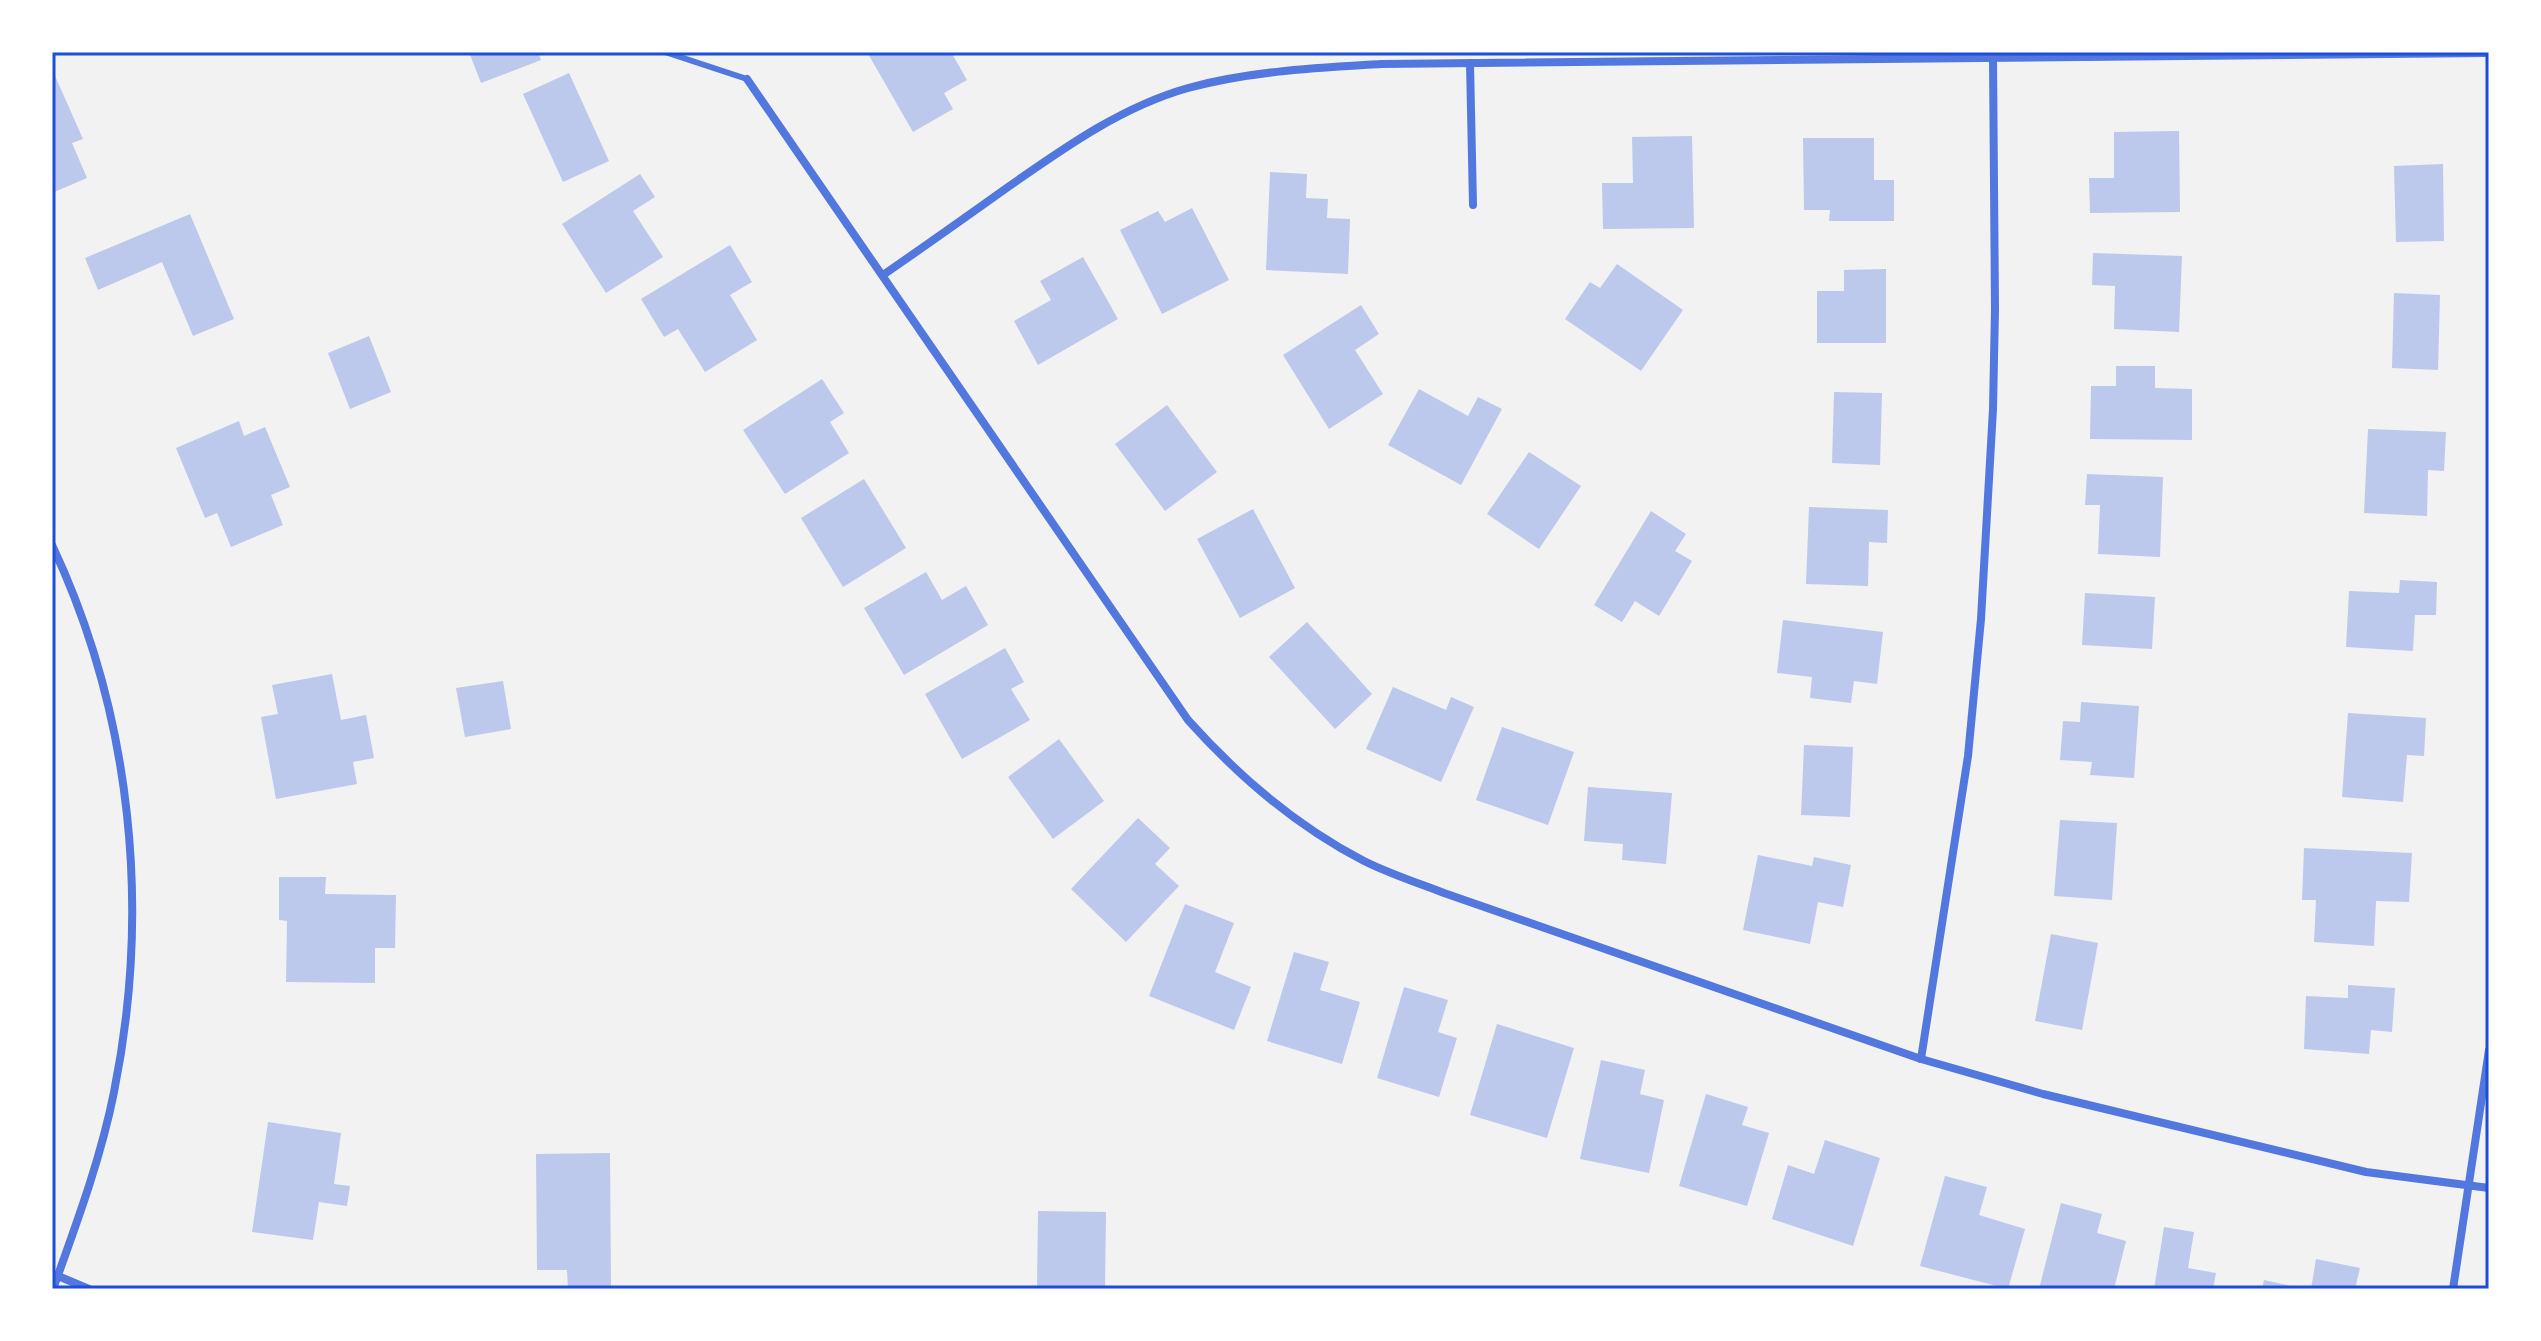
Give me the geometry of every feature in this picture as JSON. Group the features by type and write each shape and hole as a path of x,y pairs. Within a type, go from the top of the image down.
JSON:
{"street":[{"path":"883,275 1080,137 1133,109 1187,88 1252,75 1312,68 1470,63 2489,53"},
{"path":"1921,1059 1968,756 1981,619 1995,324 1993,58"},
{"path":"1470,63 1473,205"},
{"path":"747,79 1188,720 1226,762 1318,836 1380,868 1444,893 1921,1059 2043,1094 2326,1163 2366,1172 2489,1188"},
{"path":"52,545 79,612 114,733 127,804 133,869 127,1016 114,1095 53,1289"},
{"path":"2453,1289 2489,1050"},
{"path":"58,1276 89,1289"}],"lane":[{"path":"665,52 747,79"}],"building":[{"path":"469,52 538,52 541,60 481,83"},
{"path":"867,52 951,52 967,80 944,93 953,109 913,132"},
{"path":"52,69 83,139 72,143 87,178 52,193"},
{"path":"569,73 609,161 563,182 523,94"},
{"path":"2179,131 2180,212 2090,213 2089,178 2114,178 2114,132"},
{"path":"1692,136 1694,228 1603,229 1602,183 1633,183 1632,137"},
{"path":"1803,138 1874,138 1874,180 1894,180 1894,221 1829,221 1830,210 1804,210"},
{"path":"2443,164 2444,241 2396,242 2394,166"},
{"path":"1270,172 1307,174 1306,198 1328,199 1327,218 1350,219 1348,274 1266,270"},
{"path":"640,174 655,197 633,211 663,257 606,293 562,224"},
{"path":"1192,208 1229,280 1162,314 1120,230 1158,211 1165,222"},
{"path":"190,214 234,319 193,336 162,262 98,290 85,258"},
{"path":"730,245 752,282 730,295 757,340 705,372 678,329 664,337 641,299"},
{"path":"2093,253 2182,256 2179,332 2114,329 2115,286 2092,285"},
{"path":"1083,257 1118,319 1038,365 1014,321 1051,300 1040,281"},
{"path":"1617,264 1683,310 1641,371 1565,319 1590,282 1600,288"},
{"path":"1886,269 1886,343 1817,343 1817,291 1844,291 1844,270"},
{"path":"2394,293 2440,295 2438,370 2392,368"},
{"path":"1361,305 1379,334 1355,350 1383,394 1329,429 1283,355"},
{"path":"369,336 391,392 350,409 328,353"},
{"path":"2116,366 2155,366 2155,388 2192,389 2192,440 2090,439 2091,386 2116,386"},
{"path":"822,379 844,413 830,422 849,453 785,494 743,430"},
{"path":"1419,389 1468,416 1478,397 1502,409 1461,485 1388,445"},
{"path":"1834,392 1882,393 1880,465 1832,463"},
{"path":"1167,405 1217,472 1165,511 1115,444"},
{"path":"239,421 244,436 265,427 290,487 271,495 283,525 231,547 217,513 205,518 176,448"},
{"path":"2368,429 2446,432 2444,471 2428,470 2427,516 2364,513"},
{"path":"1529,452 1581,486 1539,549 1487,514"},
{"path":"2087,474 2163,477 2160,557 2098,554 2100,505 2085,505"},
{"path":"864,479 906,548 843,587 801,518"},
{"path":"1809,507 1888,510 1887,543 1869,542 1868,586 1806,584"},
{"path":"1253,509 1295,588 1240,618 1197,539"},
{"path":"1651,511 1686,534 1675,551 1692,561 1659,616 1635,601 1622,622 1594,605"},
{"path":"926,572 942,600 966,586 988,625 904,675 864,608"},
{"path":"2400,580 2437,582 2436,615 2415,615 2413,651 2346,647 2349,591 2399,593"},
{"path":"2085,593 2155,597 2152,649 2082,645"},
{"path":"1783,620 1883,632 1877,684 1854,681 1851,703 1810,698 1812,677 1777,673"},
{"path":"1307,622 1372,694 1335,729 1269,657"},
{"path":"1005,648 1024,682 1011,689 1030,720 962,759 925,694"},
{"path":"332,674 341,720 366,715 374,758 353,762 357,784 276,799 261,717 278,714 272,685"},
{"path":"503,681 511,729 465,737 456,688"},
{"path":"1393,687 1446,710 1451,697 1474,707 1441,782 1366,749"},
{"path":"2081,702 2139,706 2134,778 2090,775 2092,762 2060,760 2063,721 2080,722"},
{"path":"2348,713 2426,718 2424,756 2407,755 2403,802 2342,797"},
{"path":"1502,727 1574,752 1548,825 1476,800"},
{"path":"1059,739 1104,801 1053,839 1008,777"},
{"path":"1804,745 1853,747 1850,817 1801,815"},
{"path":"1588,787 1672,793 1666,864 1622,860 1623,844 1584,841"},
{"path":"1138,818 1170,848 1155,864 1179,886 1126,942 1071,889"},
{"path":"2060,820 2117,823 2112,900 2054,896"},
{"path":"2304,848 2412,853 2409,902 2376,901 2374,946 2314,942 2316,900 2302,900"},
{"path":"1758,855 1812,866 1814,857 1851,865 1843,907 1818,902 1810,944 1743,930"},
{"path":"279,877 326,877 325,894 396,895 395,948 375,948 375,983 286,982 287,921 279,920"},
{"path":"1185,904 1234,923 1215,972 1251,987 1234,1030 1149,996"},
{"path":"2051,934 2098,943 2082,1030 2035,1021"},
{"path":"1294,952 1329,962 1320,990 1360,1002 1342,1064 1267,1041"},
{"path":"2348,985 2395,988 2392,1032 2371,1030 2369,1054 2304,1049 2306,996 2348,998"},
{"path":"1404,987 1448,1000 1438,1032 1457,1038 1439,1097 1377,1078"},
{"path":"1497,1024 1574,1048 1547,1138 1470,1115"},
{"path":"1601,1060 1645,1070 1640,1094 1664,1100 1649,1173 1580,1159"},
{"path":"1706,1094 1748,1107 1742,1125 1769,1133 1747,1206 1679,1186"},
{"path":"268,1122 341,1133 334,1184 350,1186 347,1206 319,1202 313,1240 252,1232"},
{"path":"1825,1140 1880,1158 1853,1246 1772,1219 1788,1165 1814,1174"},
{"path":"610,1153 611,1289 568,1289 567,1270 537,1270 536,1154"},
{"path":"1945,1176 1987,1187 1979,1215 2025,1229 2008,1289 1920,1266"},
{"path":"2061,1203 2102,1214 2097,1233 2126,1241 2114,1289 2039,1289"},
{"path":"1038,1211 1106,1212 1105,1289 1037,1289"},
{"path":"2164,1227 2194,1232 2188,1268 2216,1273 2213,1289 2154,1289"},
{"path":"2316,1259 2360,1268 2355,1289 2311,1289"},
{"path":"2264,1280 2300,1288 2300,1289 2262,1289"}]}
